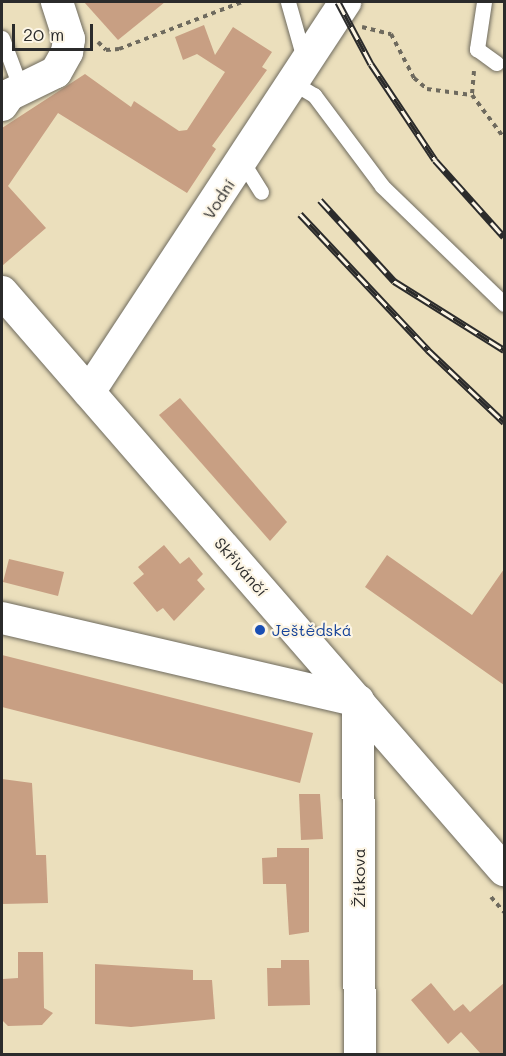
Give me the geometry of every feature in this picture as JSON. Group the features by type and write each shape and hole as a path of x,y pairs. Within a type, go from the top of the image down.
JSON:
{"street":[{"path":"11,97 56,72 67,52 69,39 57,2"},
{"name":"Vodní","path":"89,392 243,163 299,72 352,14"},
{"name":"Skřivánčí","path":"2,292 504,870"},
{"path":"2,618 358,701"},
{"name":"Žítkova","path":"358,701 360,1054"}],"lane":[{"path":"288,2 299,72 314,95 382,186 504,304"},
{"path":"484,2 477,49 496,63"},
{"path":"2,38 11,97"},
{"path":"243,163 261,192"}],"path":[{"path":"91,34 111,51 242,2"},
{"path":"352,14 391,34 414,78 427,89 472,95"},
{"path":"477,49 472,95 504,138"}],"building":[{"path":"84,2 165,2 118,40"},
{"path":"204,25 215,55 233,27 272,52 262,67 267,70 212,146 216,149 187,193 58,113 8,186 46,228 2,266 2,128 85,74 131,107 134,101 179,131 187,130 225,72 197,54 183,60 175,37"},
{"path":"180,398 287,522 270,541 159,415"},
{"path":"164,545 180,564 189,557 203,574 197,580 205,589 174,621 163,608 157,612 133,583 144,574 138,567"},
{"path":"387,555 472,615 504,569 504,685 365,587"},
{"path":"9,559 64,572 58,596 3,582"},
{"path":"2,655 313,733 300,783 2,707"},
{"path":"2,779 32,783 36,855 46,855 48,903 2,904"},
{"path":"299,794 320,794 323,839 301,840"},
{"path":"277,848 309,848 309,932 289,935 286,884 263,884 262,858 277,857"},
{"path":"18,952 43,952 44,1008 53,1013 42,1025 8,1026 2,1020 3,979 18,978"},
{"path":"281,960 309,960 310,1005 268,1006 267,968 281,968"},
{"path":"95,964 193,970 193,980 212,980 215,1019 131,1027 95,1024"},
{"path":"431,983 454,1011 463,1004 470,1012 504,983 504,1054 481,1054 461,1032 448,1044 411,1000"}],"railway":[{"path":"338,2 371,64 435,160 504,237"},
{"path":"320,200 394,281 504,350"},
{"path":"300,214 428,350 504,422"}],"place":[{"name":"Ještědská","path":"260,630"}]}
